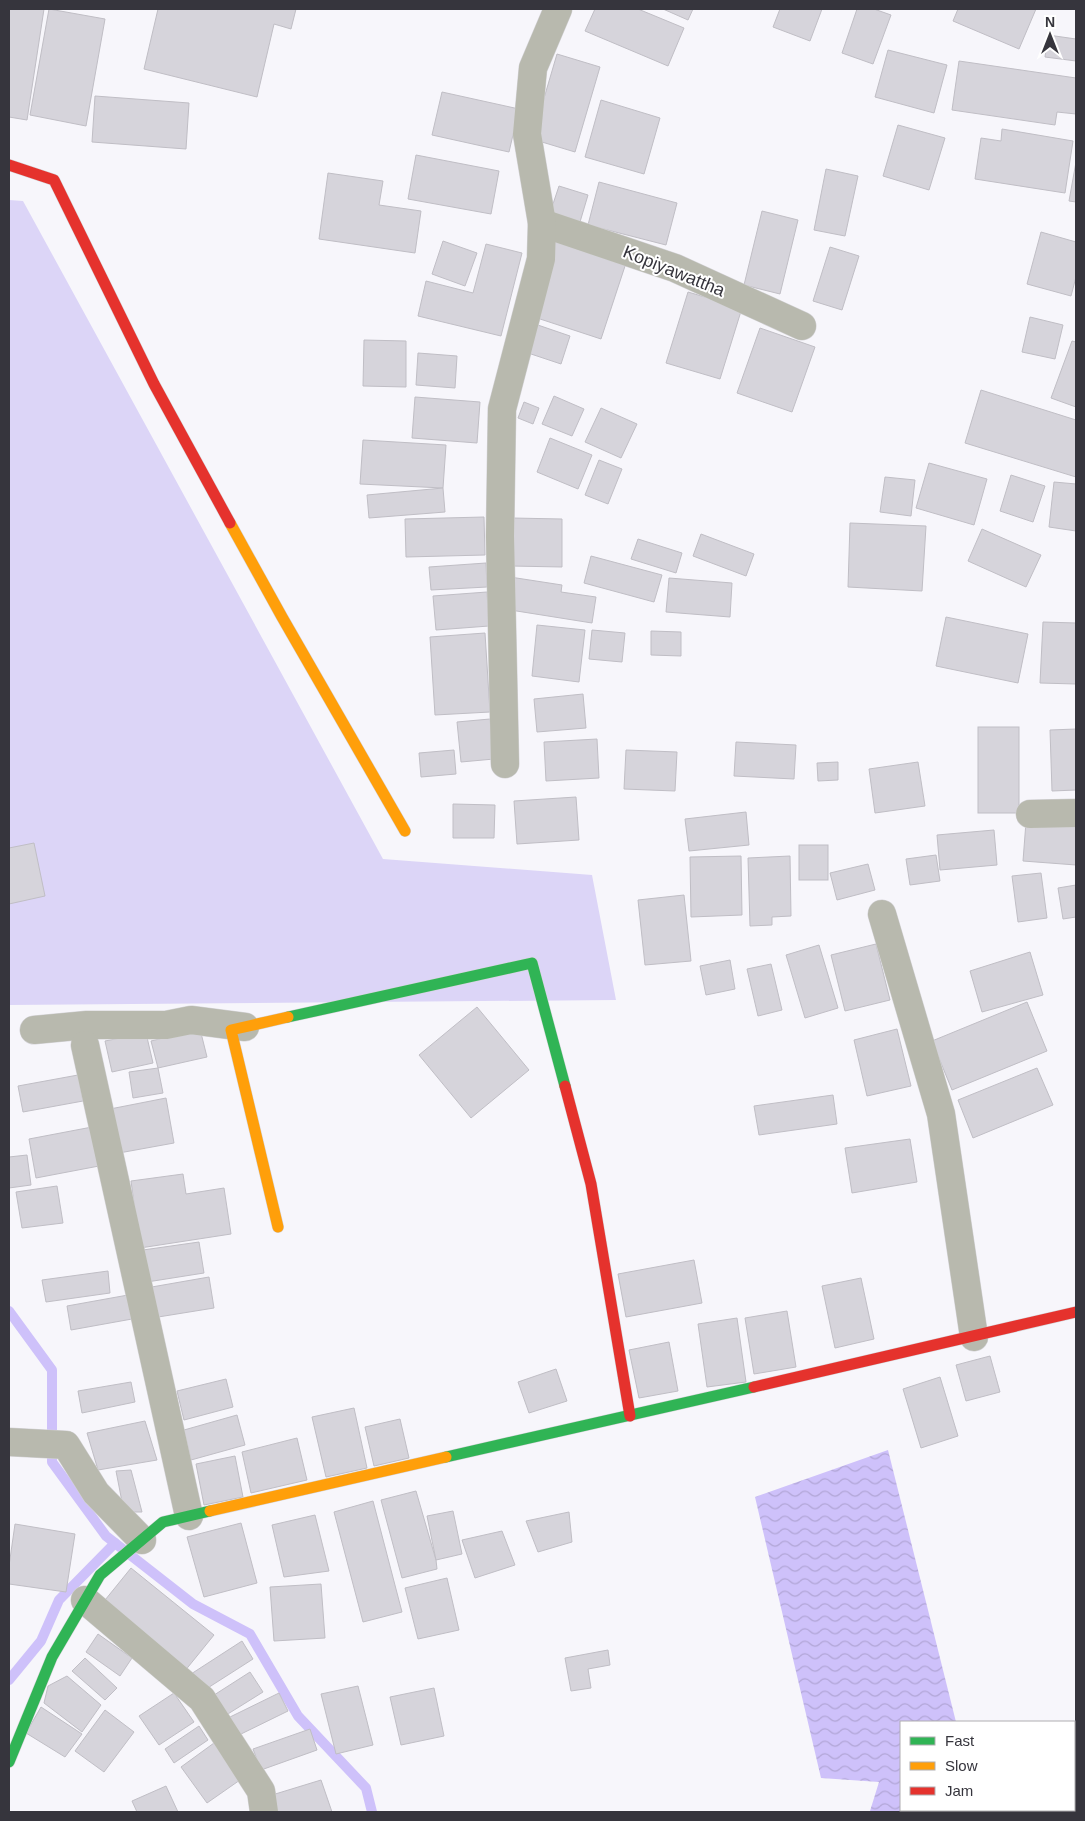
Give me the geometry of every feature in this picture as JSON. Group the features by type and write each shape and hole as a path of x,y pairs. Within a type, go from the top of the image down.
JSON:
{"street":[{"path":"505,764 500,536 502,409 541,259 542,223 527,134 533,68 558,9"},
{"path":"9,165 54,180 154,384 282,617 405,831"},
{"name":"Kopiyawattha","path":"542,223 675,268 802,326"},
{"path":"1030,814 1076,813"},
{"path":"882,914 941,1114 974,1337"},
{"path":"278,1227 231,1030 532,962 591,1184 630,1416"},
{"path":"34,1030 87,1025 166,1025 191,1020 245,1027"},
{"path":"85,1046 189,1516"},
{"path":"11,1751 52,1657 100,1575 163,1522 1076,1312"},
{"path":"19,1443 66,1445 96,1493 141,1541"},
{"path":"85,1600 202,1699 261,1791 264,1812"}],"shaded area":[{"path":"9,200 23,201 383,859 592,875 616,1000 9,1005"}],"water":[{"path":"888,1450 956,1721 900,1721 900,1811 948,1811 876,1812 870,1811 879,1782 821,1778 755,1497"}],"building":[{"path":"9,9 44,9 27,120 9,117"},
{"path":"49,9 105,19 86,126 30,115"},
{"path":"158,9 296,9 291,29 274,24 257,97 144,69"},
{"path":"595,9 638,9 684,28 668,66 585,31"},
{"path":"663,9 693,9 688,20"},
{"path":"780,9 822,9 810,41 773,27"},
{"path":"857,9 874,9 891,15 873,64 842,53"},
{"path":"958,9 1036,9 1019,49 953,21"},
{"path":"1048,35 1076,39 1076,61 1045,57"},
{"path":"888,50 947,65 934,113 875,97"},
{"path":"557,54 600,67 575,152 532,139"},
{"path":"959,61 1076,78 1076,114 1057,112 1055,125 952,110"},
{"path":"442,92 519,109 509,152 432,135"},
{"path":"95,96 189,103 186,149 92,142"},
{"path":"601,100 660,118 644,174 585,157"},
{"path":"898,125 945,138 929,190 883,176"},
{"path":"1002,129 1073,141 1065,193 975,179 981,138 1001,141"},
{"path":"416,155 499,171 491,214 408,199"},
{"path":"1076,162 1076,202 1069,201"},
{"path":"826,169 858,176 845,236 814,230"},
{"path":"328,173 383,181 379,205 421,211 415,253 319,239"},
{"path":"599,182 677,203 666,245 588,225"},
{"path":"559,186 588,195 580,222 550,213"},
{"path":"762,211 798,220 780,294 744,285"},
{"path":"1041,232 1076,242 1076,277 1071,296 1027,284"},
{"path":"556,237 627,260 601,339 531,316"},
{"path":"443,241 477,253 465,286 432,274"},
{"path":"486,244 522,253 501,336 418,316 426,281 473,293"},
{"path":"830,247 859,256 842,310 813,301"},
{"path":"688,292 742,308 720,379 666,363"},
{"path":"1030,317 1063,325 1055,359 1022,352"},
{"path":"532,323 570,336 561,364 522,351"},
{"path":"760,328 815,347 792,412 737,393"},
{"path":"364,340 406,341 406,387 363,386"},
{"path":"1072,341 1076,342 1076,407 1051,398"},
{"path":"418,353 457,356 455,388 416,385"},
{"path":"981,390 1076,420 1076,477 965,443"},
{"path":"554,396 584,409 572,436 542,424"},
{"path":"415,397 480,402 477,443 412,438"},
{"path":"524,402 539,408 533,424 518,418"},
{"path":"601,408 637,424 621,458 585,442"},
{"path":"550,438 592,455 578,489 537,472"},
{"path":"363,440 446,445 443,488 360,484"},
{"path":"599,460 622,469 608,504 585,495"},
{"path":"929,463 987,479 974,525 916,508"},
{"path":"1011,475 1045,486 1033,522 1000,511"},
{"path":"885,477 915,480 911,516 880,512"},
{"path":"1054,482 1076,484 1076,531 1049,527"},
{"path":"443,488 445,512 369,518 367,495"},
{"path":"484,517 485,555 406,557 405,519"},
{"path":"512,518 562,519 562,567 511,566"},
{"path":"850,523 926,526 922,591 848,587"},
{"path":"982,529 1041,555 1026,587 968,561"},
{"path":"701,534 754,554 746,576 693,556"},
{"path":"638,539 682,553 676,573 631,559"},
{"path":"591,556 662,575 654,602 584,583"},
{"path":"486,563 487,587 431,590 429,567"},
{"path":"510,577 562,585 561,592 596,597 592,623 504,609"},
{"path":"669,578 732,583 730,617 666,612"},
{"path":"487,592 489,626 436,630 433,596"},
{"path":"946,617 1028,634 1018,683 936,666"},
{"path":"1043,622 1076,623 1076,684 1040,683"},
{"path":"537,625 585,630 579,682 532,676"},
{"path":"592,630 625,633 622,662 589,659"},
{"path":"651,631 681,632 681,656 651,655"},
{"path":"485,633 490,712 435,715 430,637"},
{"path":"583,694 586,728 537,732 534,699"},
{"path":"490,719 494,759 461,762 457,722"},
{"path":"978,727 1019,727 1019,813 978,813"},
{"path":"1076,729 1076,790 1052,791 1050,730"},
{"path":"597,739 599,778 546,781 544,742"},
{"path":"736,742 796,745 794,779 734,776"},
{"path":"454,750 456,774 421,777 419,753"},
{"path":"626,750 677,752 675,791 624,789"},
{"path":"838,762 838,780 818,781 817,763"},
{"path":"918,762 925,806 875,813 869,769"},
{"path":"576,797 579,840 517,844 514,801"},
{"path":"453,804 495,805 494,838 453,838"},
{"path":"746,812 749,845 689,851 685,819"},
{"path":"1026,822 1076,826 1076,865 1023,861"},
{"path":"994,830 997,865 940,870 937,835"},
{"path":"34,843 45,896 9,904 9,848"},
{"path":"799,845 828,845 828,880 799,880"},
{"path":"936,855 940,881 910,885 906,859"},
{"path":"741,856 742,915 691,917 690,857"},
{"path":"790,856 791,916 772,917 772,925 750,926 748,858"},
{"path":"868,864 875,890 837,900 830,873"},
{"path":"1041,873 1047,918 1018,922 1012,876"},
{"path":"1076,885 1076,917 1063,919 1058,888"},
{"path":"684,895 691,961 645,965 638,900"},
{"path":"876,944 890,1000 845,1011 831,955"},
{"path":"819,945 838,1008 805,1018 786,955"},
{"path":"1030,952 1043,995 982,1012 970,971"},
{"path":"730,960 735,989 706,995 700,966"},
{"path":"771,964 782,1010 758,1016 747,969"},
{"path":"1027,1002 1047,1051 952,1090 932,1041"},
{"path":"477,1007 529,1070 471,1118 419,1055"},
{"path":"200,1029 207,1057 158,1068 151,1041"},
{"path":"897,1029 911,1086 867,1096 854,1040"},
{"path":"146,1033 153,1063 112,1072 105,1041"},
{"path":"158,1068 163,1093 133,1098 129,1072"},
{"path":"1037,1068 1053,1105 973,1138 958,1100"},
{"path":"78,1075 83,1101 23,1112 18,1086"},
{"path":"833,1095 837,1124 759,1135 754,1106"},
{"path":"166,1098 174,1143 119,1153 110,1109"},
{"path":"92,1127 99,1166 36,1178 29,1139"},
{"path":"910,1139 917,1182 852,1193 845,1148"},
{"path":"27,1155 31,1185 9,1188 9,1157"},
{"path":"183,1174 186,1194 224,1188 231,1234 140,1248 131,1181"},
{"path":"57,1186 63,1223 22,1228 16,1192"},
{"path":"199,1242 204,1273 147,1282 143,1250"},
{"path":"694,1260 702,1303 626,1317 618,1274"},
{"path":"108,1271 110,1293 46,1302 42,1280"},
{"path":"209,1277 214,1308 152,1318 146,1288"},
{"path":"861,1278 874,1339 835,1348 822,1286"},
{"path":"128,1295 132,1319 71,1330 67,1306"},
{"path":"787,1311 796,1367 754,1374 745,1318"},
{"path":"737,1318 746,1382 707,1387 698,1324"},
{"path":"669,1342 678,1391 639,1398 629,1350"},
{"path":"990,1356 1000,1392 966,1401 956,1365"},
{"path":"556,1369 567,1401 529,1413 518,1382"},
{"path":"940,1377 958,1436 921,1448 903,1389"},
{"path":"226,1379 233,1407 184,1420 177,1391"},
{"path":"131,1382 135,1402 82,1413 78,1391"},
{"path":"354,1408 367,1468 326,1477 312,1417"},
{"path":"237,1415 245,1445 191,1460 184,1430"},
{"path":"400,1419 409,1458 374,1466 365,1427"},
{"path":"145,1421 157,1460 98,1470 87,1433"},
{"path":"297,1438 307,1480 251,1493 242,1452"},
{"path":"235,1456 243,1497 204,1505 196,1464"},
{"path":"131,1470 142,1512 124,1512 116,1471"},
{"path":"416,1491 437,1569 402,1578 381,1500"},
{"path":"373,1501 402,1612 363,1622 334,1512"},
{"path":"453,1511 462,1554 436,1560 427,1516"},
{"path":"569,1512 572,1542 538,1552 526,1521"},
{"path":"315,1515 329,1571 284,1577 272,1525"},
{"path":"241,1523 257,1583 204,1597 187,1537"},
{"path":"15,1524 75,1534 66,1592 9,1584 9,1566"},
{"path":"502,1531 515,1565 475,1578 462,1540"},
{"path":"131,1568 214,1635 184,1672 101,1605"},
{"path":"447,1578 459,1630 418,1639 405,1588"},
{"path":"321,1584 325,1638 274,1641 270,1587"},
{"path":"98,1634 132,1658 120,1676 86,1652"},
{"path":"242,1641 253,1659 203,1691 191,1674"},
{"path":"608,1650 610,1665 588,1669 591,1688 571,1691 565,1658"},
{"path":"85,1658 117,1688 105,1700 72,1671"},
{"path":"250,1672 263,1692 223,1717 211,1697"},
{"path":"67,1676 101,1705 82,1732 44,1703 48,1686"},
{"path":"358,1686 373,1745 336,1754 321,1694"},
{"path":"434,1688 444,1736 401,1745 390,1697"},
{"path":"174,1693 194,1722 159,1745 139,1716"},
{"path":"279,1693 288,1711 239,1735 230,1717"},
{"path":"41,1707 82,1734 65,1757 26,1733"},
{"path":"105,1710 134,1732 104,1772 75,1751"},
{"path":"199,1726 208,1740 174,1763 165,1749"},
{"path":"310,1729 317,1750 261,1770 253,1749"},
{"path":"214,1743 240,1780 207,1803 181,1767"},
{"path":"321,1780 332,1812 277,1812 272,1795"},
{"path":"166,1786 178,1812 137,1812 132,1801"}],"waterway":[{"path":"9,1311 52,1370 52,1462 106,1536 193,1604 250,1634 298,1716 366,1788 372,1812"},
{"path":"9,1680 41,1641 59,1600 115,1543"}],"traffic: fast":[{"path":"288,1017 532,963 565,1086"},
{"path":"446,1457 754,1387"},
{"path":"9,1762 52,1657 100,1575 163,1522 210,1511"}],"traffic: slow":[{"path":"230,523 405,831"},
{"path":"278,1227 231,1030 288,1017"},
{"path":"210,1511 446,1457"}],"traffic: jam":[{"path":"9,165 54,180 154,384 230,523"},
{"path":"565,1086 591,1184 630,1416"},
{"path":"754,1387 1076,1312"}]}
